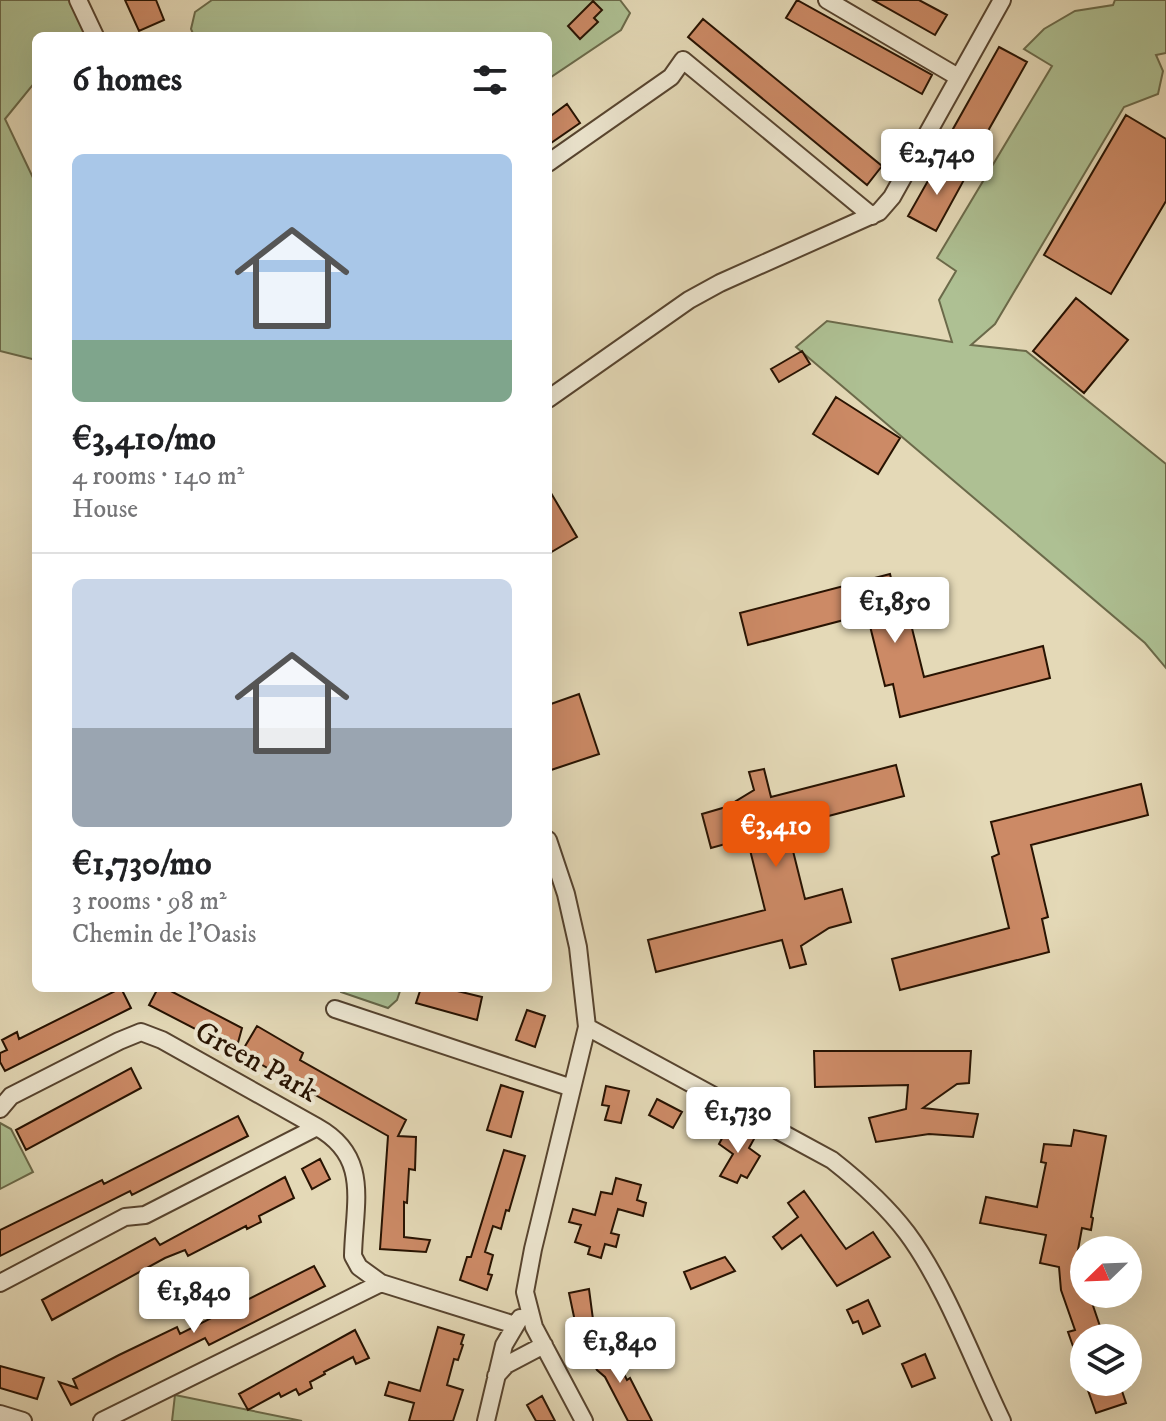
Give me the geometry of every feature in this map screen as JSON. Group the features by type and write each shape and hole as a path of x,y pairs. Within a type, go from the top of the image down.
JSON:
{"street":[{"path":"78,0 93,32"},
{"path":"827,0 958,77"},
{"path":"552,396 699,294 872,216 892,197 1002,0"},
{"path":"552,160 671,77 683,60 872,216"},
{"path":"552,852 566,894 578,947 587,1027 527,1276 528,1308 584,1421"},
{"path":"335,1009 572,1088"},
{"path":"587,1027 832,1160 864,1185 908,1234 925,1260 1002,1421"},
{"name":"Green Park","path":"0,1109 11,1096 119,1041 141,1032 162,1040 333,1135 355,1169 353,1256 359,1267 381,1283 515,1325"},
{"name":"Green Park","path":"0,1283 125,1217 145,1215 317,1127"},
{"path":"102,1421 381,1283"},
{"path":"486,1421 504,1345 528,1308"},
{"path":"496,1376 506,1365 544,1345"},
{"path":"0,1414 23,1421"}],"green space":[{"path":"0,0 78,0 93,32 32,32 32,86 5,119 32,176 32,359 0,351"},
{"path":"212,0 620,0 630,13 621,30 552,76 552,32 192,32 195,12"},
{"path":"1115,0 1166,0 1166,53 1156,55 1163,71 1158,94 1124,107 995,324 971,345 1026,351 1166,464 1166,668 1145,643 796,347 827,321 952,342 939,300 956,271 937,258 1052,66 1024,49 1044,29 1075,11 1113,5"},
{"path":"341,992 400,992 397,1000 388,1008"},
{"path":"0,1123 11,1129 33,1172 0,1189"},
{"path":"175,1395 302,1421 172,1421"}],"building":[{"path":"125,0 156,0 164,20 139,31"},
{"path":"797,0 932,75 922,94 786,18"},
{"path":"873,0 919,0 947,15 935,35"},
{"path":"593,1 602,10 594,18 598,22 580,39 568,26"},
{"path":"703,19 882,166 867,185 688,37"},
{"path":"999,47 1027,62 980,145 953,129"},
{"path":"567,104 580,123 552,142 552,115"},
{"path":"1126,115 1166,139 1166,201 1111,294 1044,255"},
{"path":"938,163 965,178 936,231 908,216"},
{"path":"1076,298 1128,340 1084,393 1033,351"},
{"path":"802,351 810,364 779,382 771,369"},
{"path":"836,397 900,438 878,474 813,434"},
{"path":"552,495 577,537 552,552"},
{"path":"890,574 898,607 906,604 924,677 1043,646 1050,678 900,717 893,684 885,686 867,614 748,645 740,613"},
{"path":"579,694 599,754 552,770 552,704"},
{"path":"896,765 904,796 787,827 805,899 842,889 851,922 829,928 801,946 806,964 790,968 782,940 656,972 648,940 765,910 747,838 711,848 702,814 726,807 754,790 749,772 764,769 771,797"},
{"path":"1141,784 1148,815 1031,845 1048,917 1042,919 1049,952 900,990 892,959 1009,928 992,857 999,854 991,822"},
{"path":"113,992 123,992 131,1008 5,1071 0,1062 0,1053 7,1050 2,1040 17,1032 19,1039"},
{"path":"156,992 173,992 242,1028 236,1050 149,1005"},
{"path":"420,992 461,992 482,997 477,1020 416,1003"},
{"path":"527,1010 545,1016 535,1047 516,1040"},
{"path":"257,1026 303,1053 300,1060 406,1120 398,1136 416,1137 415,1170 409,1169 407,1203 404,1202 404,1237 430,1240 426,1252 380,1249 388,1136 241,1053"},
{"path":"814,1051 971,1051 969,1083 957,1084 923,1108 978,1114 973,1137 929,1134 876,1142 869,1118 906,1109 908,1085 815,1087"},
{"path":"131,1068 141,1088 26,1150 16,1130"},
{"path":"501,1085 523,1092 511,1137 487,1130"},
{"path":"606,1086 629,1091 621,1123 605,1120 609,1106 602,1105"},
{"path":"657,1099 682,1112 673,1128 649,1115"},
{"path":"238,1116 248,1136 132,1195 130,1191 0,1256 0,1230 102,1180 104,1184"},
{"path":"729,1125 754,1139 749,1148 760,1156 747,1178 741,1175 737,1183 720,1176 733,1154 719,1144"},
{"path":"1074,1130 1106,1136 1091,1230 1082,1228 1081,1236 1070,1236 1070,1308 1094,1308 1099,1324 1073,1324 1061,1290 1059,1267 1040,1263 1046,1235 980,1223 986,1197 1037,1207 1046,1163 1041,1162 1044,1144 1071,1146"},
{"path":"504,1150 525,1156 509,1211 506,1210 501,1229 493,1226 485,1252 493,1255 487,1290 460,1280 467,1257 471,1257"},
{"path":"320,1159 330,1179 312,1189 302,1169"},
{"path":"285,1177 294,1198 259,1216 261,1222 247,1229 246,1226 188,1256 185,1250 165,1258 52,1320 42,1300 155,1238 160,1245"},
{"path":"616,1178 641,1185 637,1200 646,1203 643,1216 618,1209 611,1233 619,1235 616,1247 605,1244 601,1258 588,1254 590,1247 575,1242 581,1225 569,1222 573,1209 595,1215 601,1192 612,1194"},
{"path":"804,1191 846,1249 873,1232 890,1257 837,1286 801,1235 782,1249 773,1237 798,1217 788,1203"},
{"path":"725,1257 735,1271 691,1289 684,1272"},
{"path":"314,1266 325,1286 209,1345 205,1338 71,1405 59,1382 77,1388 73,1379 119,1355 177,1327 180,1334"},
{"path":"589,1289 594,1327 577,1331 569,1293"},
{"path":"868,1300 880,1326 863,1334 858,1321 853,1323 847,1310"},
{"path":"438,1327 464,1335 447,1385 463,1390 453,1421 409,1421 414,1403 385,1395 389,1382 420,1391"},
{"path":"355,1330 369,1358 356,1364 353,1357 324,1372 310,1382 312,1388 299,1395 296,1389 281,1397 279,1393 248,1410 239,1394"},
{"path":"608,1342 652,1421 628,1421 605,1377 597,1370 591,1359 598,1356 595,1349"},
{"path":"925,1354 935,1378 912,1387 902,1364"},
{"path":"0,1366 44,1378 37,1399 0,1388"},
{"path":"542,1396 555,1421 536,1421 527,1405"},
{"path":"1090,1396 1124,1396 1126,1403 1096,1413"}]}
